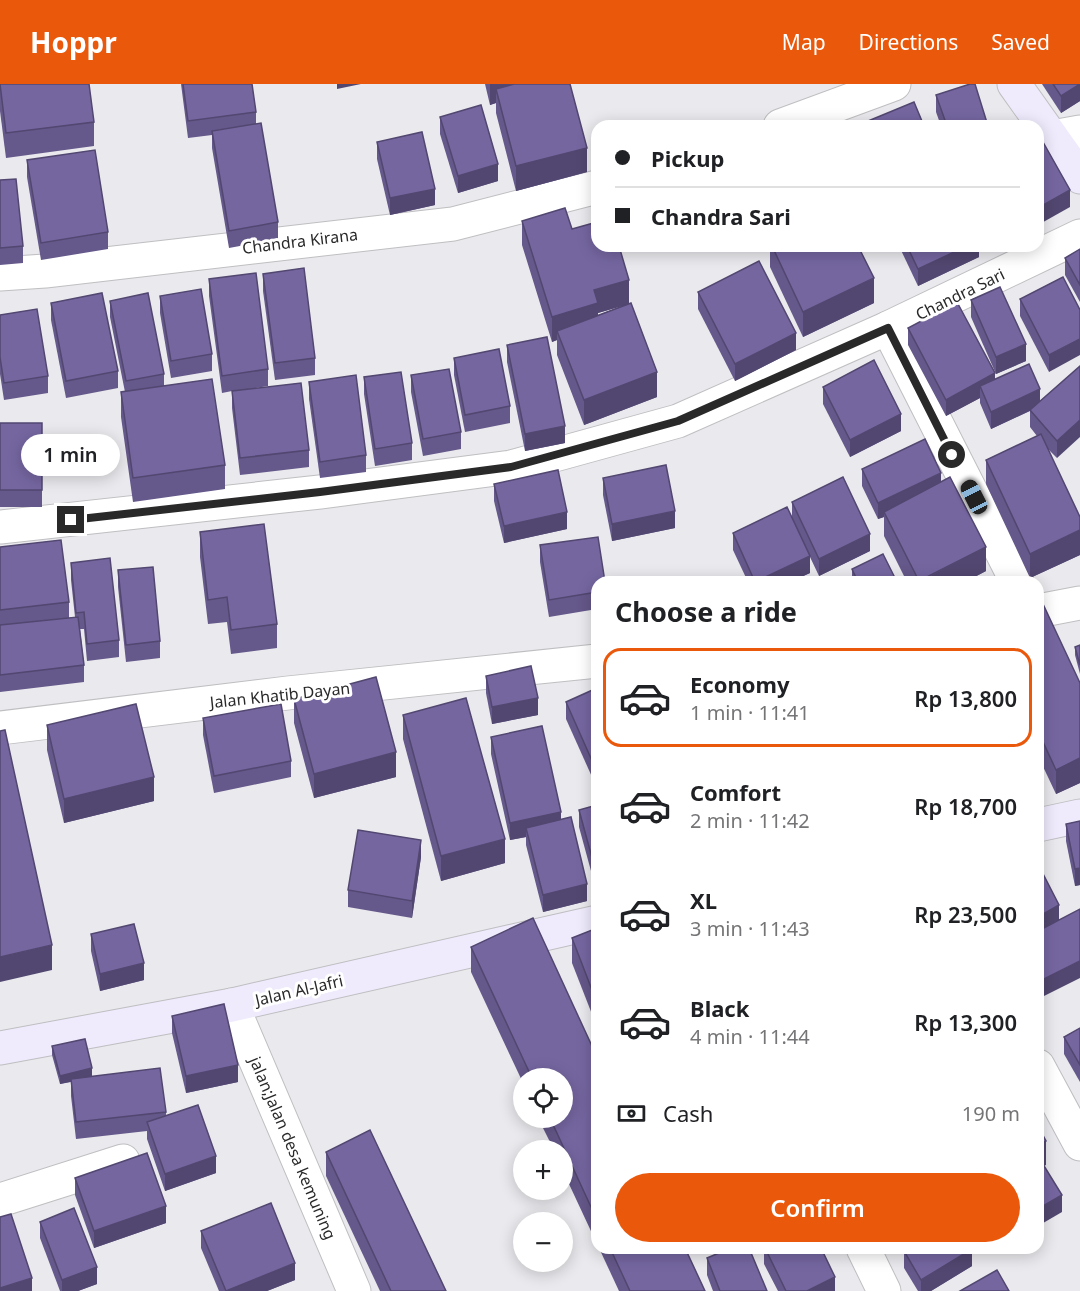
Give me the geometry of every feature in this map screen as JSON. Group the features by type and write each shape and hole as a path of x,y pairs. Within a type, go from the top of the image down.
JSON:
{"street":[{"path":"796,120 894,84"},
{"path":"1014,84 1066,135 1080,177"},
{"name":"Chandra Kirana","path":"0,274 45,271 453,224 591,189"},
{"name":"Chandra Sari","path":"0,527 320,492 511,467 678,421 888,328 1080,236"},
{"path":"888,328 1014,576"},
{"path":"1044,610 1080,603"},
{"name":"Jalan Khatib Dayan","path":"0,728 288,693 591,662"},
{"path":"1044,824 1080,816"},
{"name":"Jalan Al-Jafri","path":"0,1048 232,1005 591,923"},
{"name":"jalan;Jalan desa kemuning","path":"232,1005 354,1291"},
{"path":"1044,1077 1080,1144"},
{"path":"0,1200 123,1161"},
{"path":"866,1254 884,1291"}],"building":[{"path":"0,84 89,84 94,122 6,133"},
{"path":"183,84 252,84 256,112 188,121"},
{"path":"514,84 570,84 587,148 516,166 496,89"},
{"path":"975,84 986,120 945,120 936,95"},
{"path":"1053,84 1080,84 1061,96"},
{"path":"914,102 922,120 870,120"},
{"path":"481,105 498,164 458,176 440,117"},
{"path":"261,123 278,222 229,231 212,131"},
{"path":"422,132 435,189 390,198 377,142"},
{"path":"1044,144 1070,190 1044,205"},
{"path":"95,150 108,232 41,243 27,160"},
{"path":"16,179 23,246 0,248 0,180"},
{"path":"565,208 572,229 591,224 591,252 621,252 629,280 594,290 598,303 552,317 522,221"},
{"path":"1080,249 1080,285 1065,258"},
{"path":"775,252 861,252 874,278 803,312"},
{"path":"910,252 954,252 918,269"},
{"path":"759,261 796,333 735,364 698,292"},
{"path":"304,268 315,358 275,363 263,274"},
{"path":"256,273 268,369 222,376 209,279"},
{"path":"1063,277 1080,310 1080,339 1049,355 1020,299"},
{"path":"1000,287 1026,344 996,357 971,300"},
{"path":"201,289 212,354 171,361 160,296"},
{"path":"102,293 118,371 66,381 51,303"},
{"path":"148,293 164,374 126,381 110,301"},
{"path":"957,302 995,373 946,400 908,328"},
{"path":"631,303 657,372 584,400 557,331"},
{"path":"37,309 48,376 4,383 0,357 0,315"},
{"path":"547,337 565,426 525,434 507,345"},
{"path":"499,349 510,406 465,415 454,358"},
{"path":"874,360 901,414 850,440 823,387"},
{"path":"1029,364 1040,389 991,412 980,386"},
{"path":"1080,366 1080,420 1057,441 1030,410"},
{"path":"449,369 461,432 423,439 411,375"},
{"path":"401,372 412,443 375,449 364,377"},
{"path":"356,375 366,455 320,462 309,382"},
{"path":"212,379 225,465 133,478 121,392"},
{"path":"301,383 309,450 240,458 232,391"},
{"path":"0,423 42,423 42,490 0,490"},
{"path":"1041,434 1080,517 1080,530 1030,554 986,460"},
{"path":"925,439 941,473 878,503 862,469"},
{"path":"666,465 675,511 612,524 603,478"},
{"path":"558,470 567,512 504,526 494,484"},
{"path":"843,477 870,534 819,559 792,502"},
{"path":"950,477 986,547 929,576 916,576 884,512"},
{"path":"787,507 810,556 768,576 752,576 733,533"},
{"path":"264,524 277,624 231,630 227,597 208,600 200,532"},
{"path":"598,537 604,576 591,576 591,593 549,600 540,545"},
{"path":"61,540 69,602 0,610 0,547"},
{"path":"883,554 894,576 855,576 852,569"},
{"path":"110,558 119,640 87,644 84,612 76,613 71,563"},
{"path":"153,567 160,641 126,645 118,570"},
{"path":"1044,606 1080,683 1080,758 1056,770 1044,744"},
{"path":"78,617 84,665 0,675 0,625"},
{"path":"1080,645 1080,665 1075,647"},
{"path":"531,666 538,698 492,707 486,676"},
{"path":"376,677 396,752 314,774 294,699"},
{"path":"591,691 591,758 566,702"},
{"path":"466,698 505,839 441,856 403,715"},
{"path":"136,704 154,777 64,799 47,725"},
{"path":"281,704 291,761 214,776 203,718"},
{"path":"542,726 561,812 510,823 491,737"},
{"path":"5,730 52,945 0,957 0,731"},
{"path":"591,807 591,854 579,810"},
{"path":"571,817 587,884 543,895 526,828"},
{"path":"1080,821 1080,868 1075,869 1066,824"},
{"path":"358,830 421,840 412,901 348,890"},
{"path":"1044,876 1059,905 1044,914"},
{"path":"1080,909 1080,961 1044,979 1044,928"},
{"path":"533,918 591,1044 591,1207 573,1168 573,1140 560,1140 555,1128 573,1128 573,1068 527,1068 471,947"},
{"path":"134,924 144,963 100,974 91,934"},
{"path":"591,930 591,987 572,938"},
{"path":"224,1004 238,1065 186,1076 172,1016"},
{"path":"1080,1028 1080,1065 1064,1037"},
{"path":"85,1039 92,1068 60,1076 52,1046"},
{"path":"160,1068 166,1112 76,1122 71,1079"},
{"path":"198,1105 216,1156 165,1174 147,1122"},
{"path":"370,1130 446,1291 391,1291 326,1152"},
{"path":"147,1153 166,1206 94,1231 75,1178"},
{"path":"1044,1166 1062,1195 1044,1206"},
{"path":"271,1203 295,1263 226,1291 201,1231"},
{"path":"74,1208 97,1267 62,1280 40,1222"},
{"path":"11,1214 32,1278 0,1288 0,1217"},
{"path":"613,1254 688,1254 705,1291 630,1291"},
{"path":"717,1254 752,1254 767,1291 720,1291 707,1258"},
{"path":"768,1254 824,1254 835,1277 807,1291 786,1291"},
{"path":"906,1254 964,1254 921,1280"},
{"path":"997,1270 1009,1291 960,1291"}],"route":[{"path":"71,520 320,492 511,467 678,421 888,328 952,455"}]}
